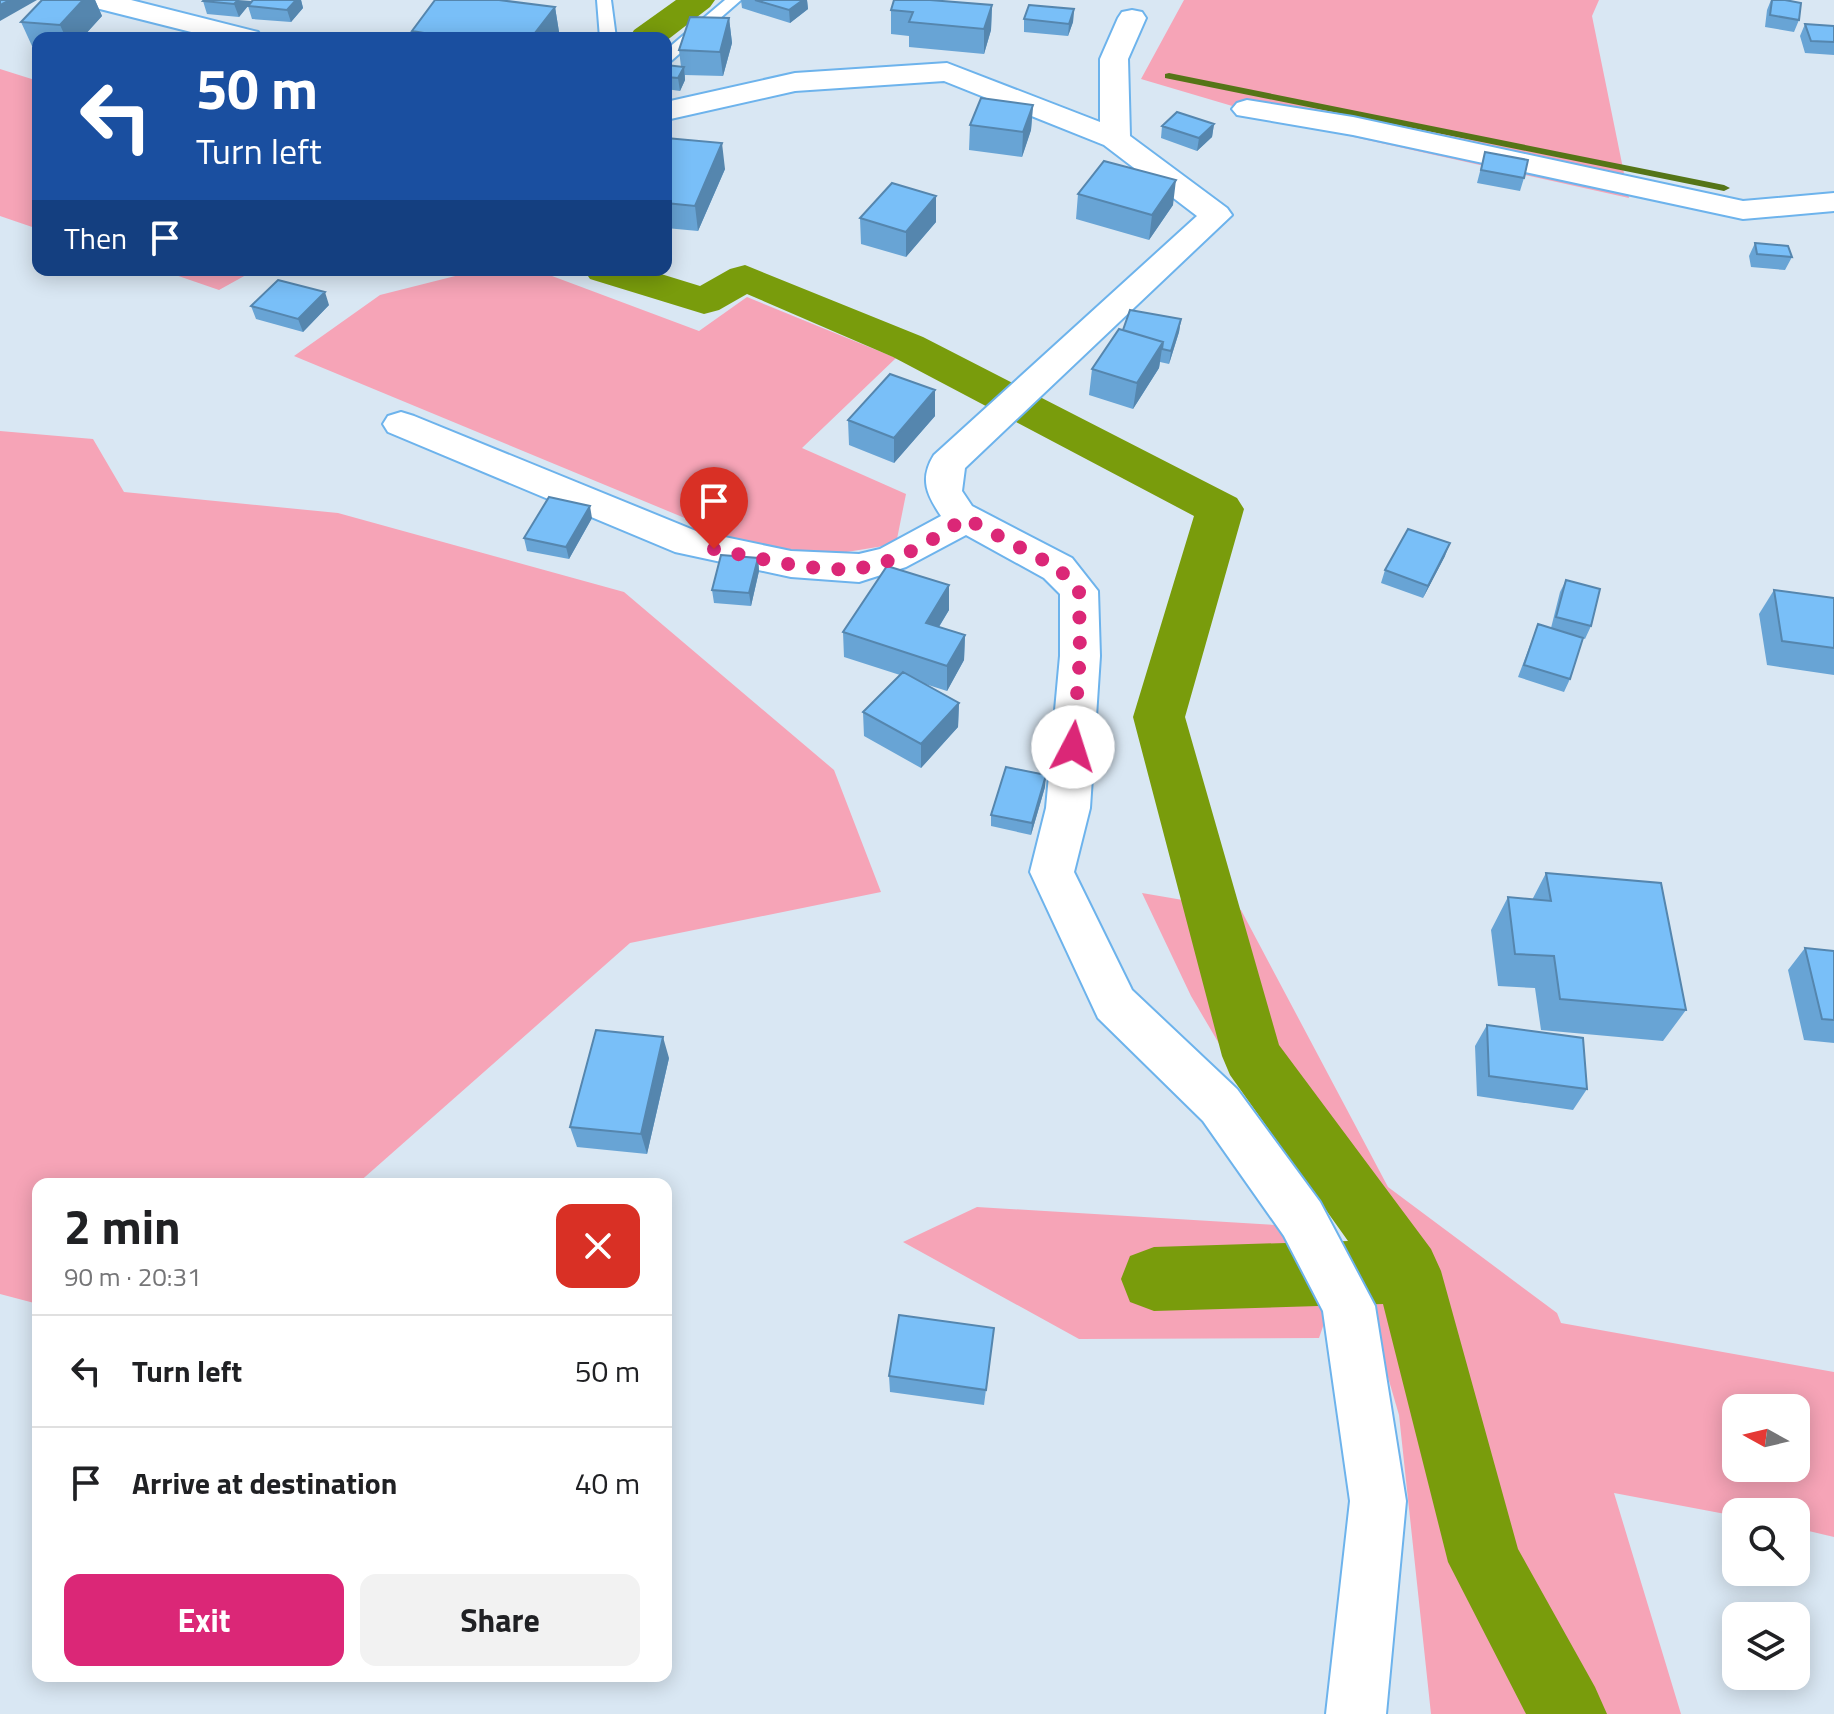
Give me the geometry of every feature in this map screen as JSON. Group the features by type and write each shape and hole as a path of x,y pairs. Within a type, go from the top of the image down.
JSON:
{"street":[{"path":"98,0 224,32"},
{"path":"1115,139 1114,59 1132,18"},
{"path":"672,110 795,82 947,72 1115,139 1216,215 947,464 944,492 959,515 1058,568 1079,591 1080,656 1068,808 1052,872 1115,1004 1220,1105 1302,1219 1349,1306 1378,1501 1356,1714"},
{"path":"1247,109 1353,126 1743,210 1834,202"},
{"path":"401,424 688,543 791,564 859,568 893,558 937,537 965,518"}],"lane":[{"path":"604,0 607,32"},
{"path":"672,53 734,0"}],"shaded area":[{"path":"1184,0 1599,0 1592,16 1629,198 1286,122 1141,79"},
{"path":"0,69 32,79 32,227 0,216"},
{"path":"178,276 244,276 219,290"},
{"path":"455,276 552,276 699,331 747,297 896,358 802,448 906,494 896,544 822,556 733,538 294,356 380,295"},
{"path":"0,431 93,439 124,492 338,513 624,592 834,770 881,892 630,943 364,1178 32,1178 32,1302 0,1294"},
{"path":"1142,893 1241,910 1388,1187 1557,1313 1561,1323 1834,1372 1834,1537 1810,1531 1810,1498 1722,1498 1722,1513 1614,1493 1681,1714 1431,1714 1399,1415 1346,1233 1294,1143 1234,1069 1191,996"},
{"path":"977,1207 1291,1226 1330,1306 1319,1338 1079,1339 903,1242"}],"building":[{"path":"42,0 83,0 60,25 21,22"},
{"path":"204,0 238,0 234,4"},
{"path":"253,0 296,0 287,10 248,6"},
{"path":"435,0 499,0 555,7 536,32 412,31"},
{"path":"755,0 803,0 789,10"},
{"path":"894,0 992,5 984,29 909,22 913,12 891,10"},
{"path":"1772,0 1801,3 1799,20 1770,15"},
{"path":"1029,5 1074,9 1069,24 1024,19"},
{"path":"690,17 729,18 720,52 679,50"},
{"path":"1805,24 1834,26 1834,42 1811,41"},
{"path":"672,66 684,67 678,78 672,78"},
{"path":"981,98 1033,105 1023,132 970,125"},
{"path":"1177,112 1214,124 1199,138 1162,126"},
{"path":"672,139 722,143 695,206 672,204"},
{"path":"1485,152 1528,160 1524,178 1481,170"},
{"path":"1104,161 1176,180 1152,215 1078,194"},
{"path":"892,183 936,196 906,232 860,218"},
{"path":"1755,243 1788,246 1792,257 1757,254"},
{"path":"278,280 325,292 298,319 251,306"},
{"path":"1130,310 1181,319 1171,351 1162,349 1163,342 1123,330"},
{"path":"1119,329 1163,342 1137,383 1092,369"},
{"path":"890,374 935,390 894,438 848,420"},
{"path":"549,497 590,506 566,547 524,538"},
{"path":"1408,529 1450,543 1428,586 1385,570"},
{"path":"721,555 758,558 749,593 712,590"},
{"path":"887,566 949,585 926,623 965,635 947,666 843,632"},
{"path":"1566,580 1600,589 1591,626 1556,617"},
{"path":"1774,590 1834,598 1834,648 1782,641"},
{"path":"1538,624 1583,638 1570,679 1524,665"},
{"path":"903,672 959,703 921,744 863,712"},
{"path":"1006,767 1046,775 1032,823 991,815"},
{"path":"1546,873 1661,883 1686,1010 1560,999 1554,956 1515,954 1508,897 1551,901"},
{"path":"1805,948 1834,951 1834,1020 1822,1019"},
{"path":"1487,1025 1583,1038 1587,1089 1489,1076"},
{"path":"596,1030 663,1037 641,1134 570,1127"},
{"path":"899,1315 994,1328 986,1390 889,1376"}],"waterway":[{"path":"655,32 698,0"},
{"path":"1169,76 1724,188"},
{"path":"624,276 704,301 745,278 908,347 1220,509 1159,717 1252,1056 1408,1271"},
{"path":"1154,1279 1408,1271"},
{"path":"1408,1271 1485,1562 1568,1714"}],"route":[{"path":"714,549 791,564 859,568 893,558 937,537 965,518 1058,568 1079,591 1080,656 1073,747"}]}
